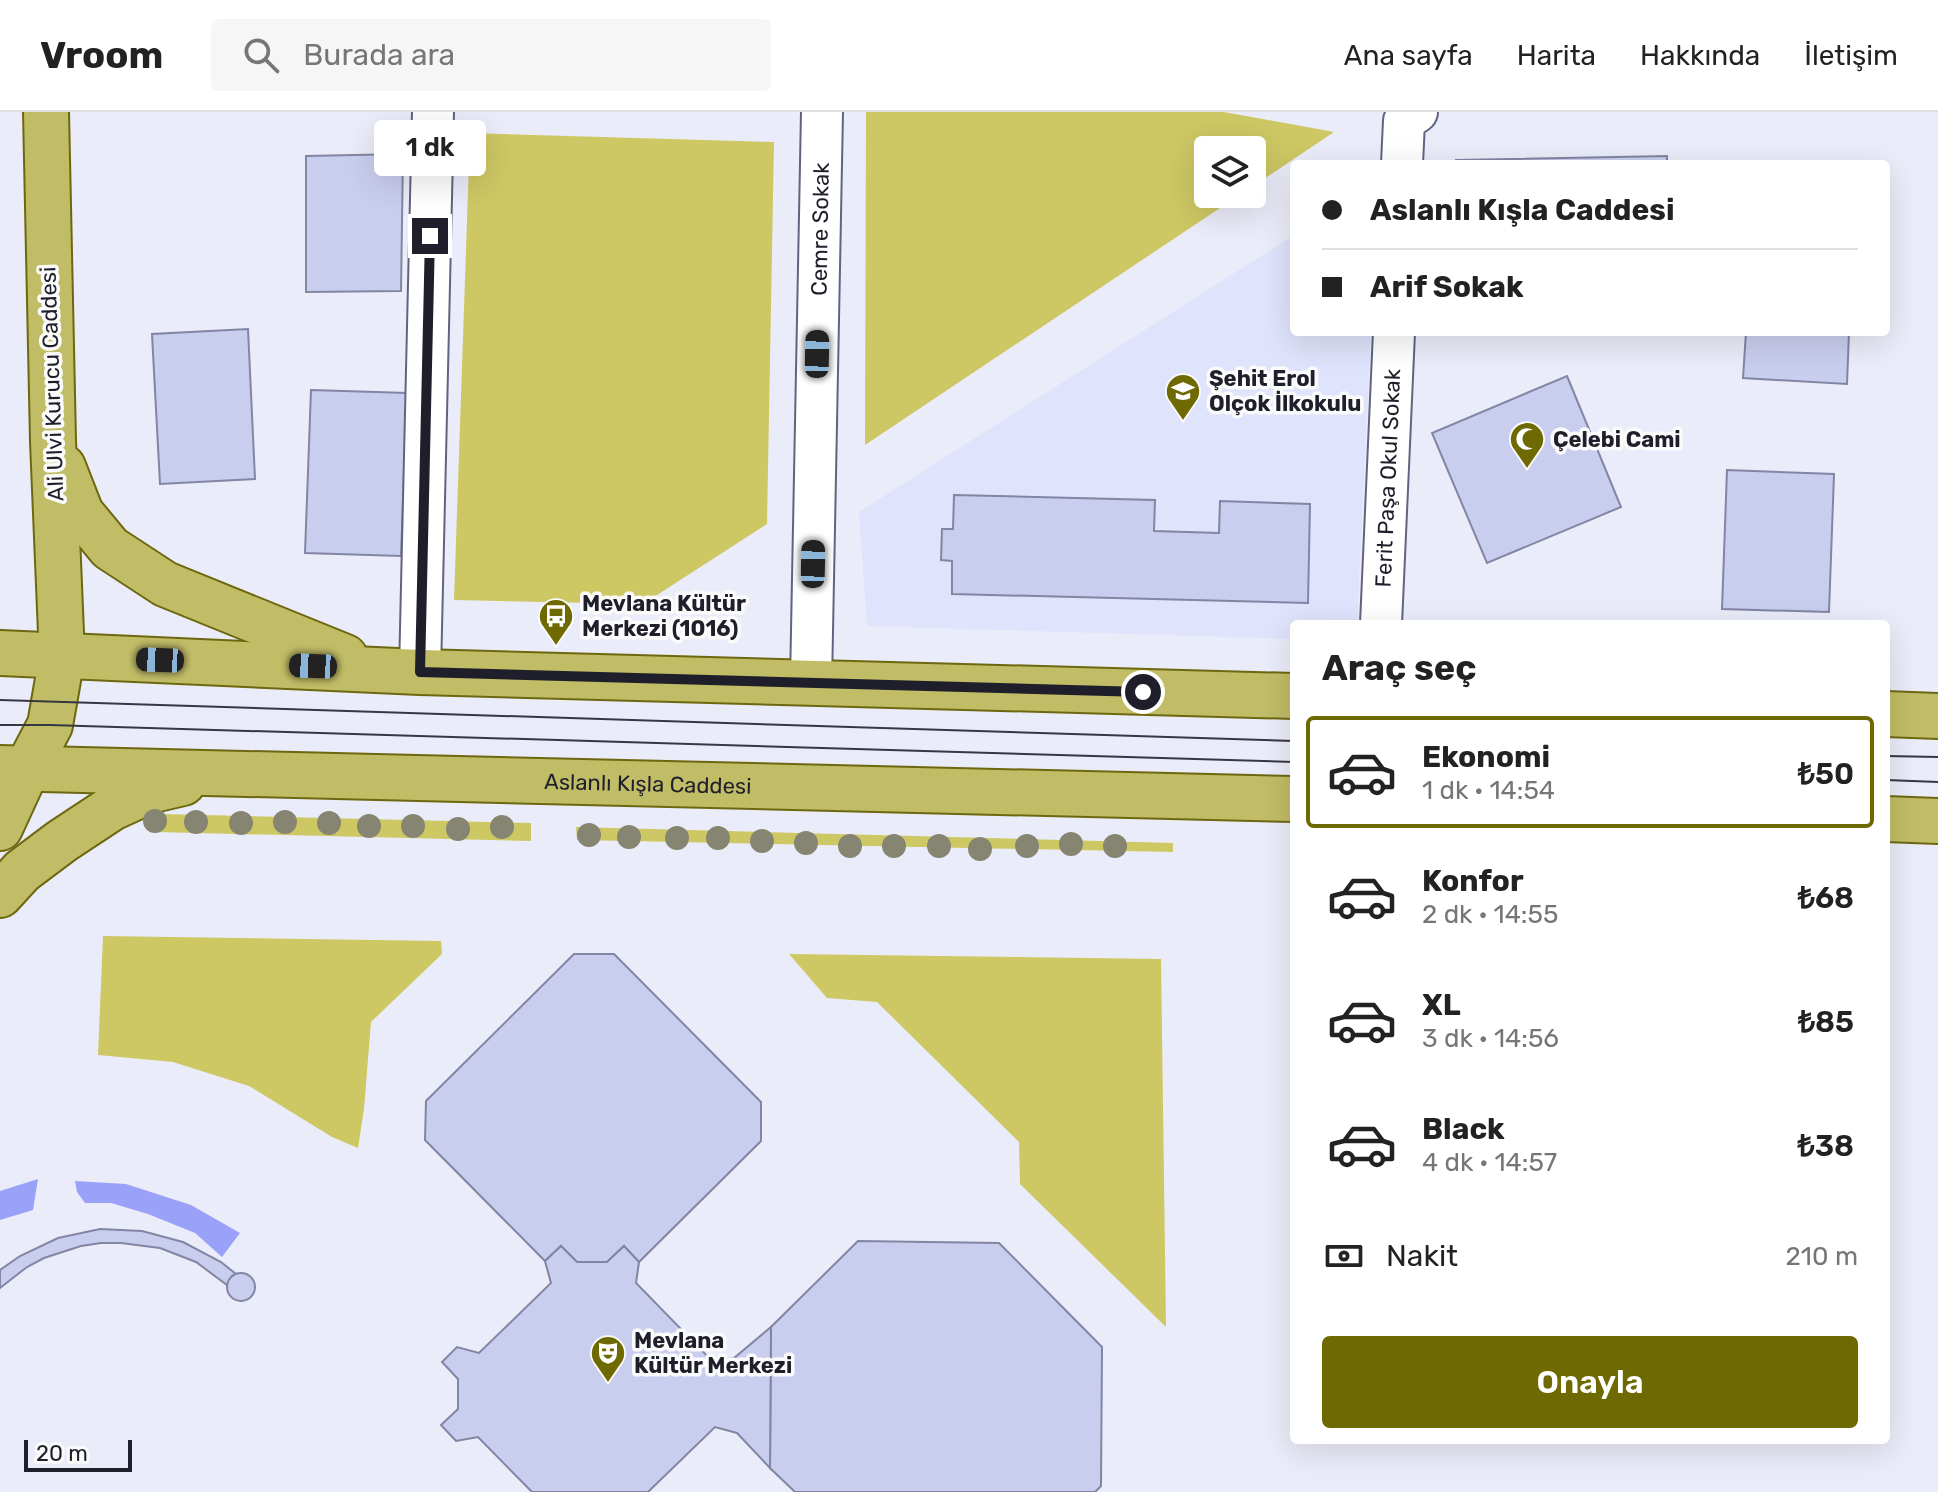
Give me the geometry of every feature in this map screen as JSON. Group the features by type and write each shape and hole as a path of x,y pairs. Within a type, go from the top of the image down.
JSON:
{"main road":[{"name":"Ali Ulvi Kurucu Caddesi","path":"0,828 14,768 50,725 62,657 53,441 46,112"},
{"path":"53,441 81,513 110,548 165,584 374,669"},
{"path":"0,653 420,672 1290,696"},
{"path":"1890,714 1938,716"},
{"name":"Aslanlı Kışla Caddesi","path":"14,768 1290,799"},
{"path":"0,895 22,871 112,808 149,791 225,773"},
{"path":"1890,819 1938,821"}],"street":[{"path":"420,672 433,112"},
{"name":"Cemre Sokak","path":"811,683 822,112"},
{"path":"1402,160 1404,121 1417,112"},
{"name":"Ferit Paşa Okul Sokak","path":"1381,620 1394,336"}],"shaded area":[{"path":"866,112 1224,112 1334,132 1266,178 1266,136 1194,136 1194,208 1220,208 865,445"},
{"path":"470,133 774,142 767,524 643,604 454,600"},
{"name":"Şehit Erol Olçok İlkokulu","path":"1290,238 1290,336 1371,336 1357,620 1290,620 1290,639 867,626 859,512"},
{"path":"161,814 531,823 531,841 155,832"},
{"path":"576,827 1173,843 1173,852 577,840"},
{"path":"103,936 441,941 442,954 371,1022 358,1148 332,1137 249,1086 173,1062 98,1055"},
{"path":"789,954 1161,959 1166,1327 1020,1184 1019,1142 877,1002 827,998"}],"water":[{"path":"38,1179 33,1210 0,1220 0,1191"},
{"path":"75,1181 126,1184 191,1205 240,1233 222,1257 195,1233 148,1214 111,1203 85,1203 77,1192"}],"building":[{"path":"403,154 401,291 306,292 306,156"},
{"path":"1667,156 1667,160 1456,160"},
{"path":"248,329 255,479 160,484 152,334"},
{"path":"1746,336 1849,336 1847,384 1743,378"},
{"name":"Çelebi Cami","path":"1567,376 1621,507 1487,563 1432,433"},
{"path":"311,390 407,393 401,556 305,553"},
{"path":"1727,470 1834,474 1829,612 1722,609"},
{"path":"954,495 1155,500 1154,531 1219,533 1220,501 1310,504 1308,603 952,594 952,561 941,560 942,529 953,529"},
{"path":"574,954 614,954 761,1102 761,1141 639,1262 624,1246 607,1262 577,1262 561,1246 545,1261 425,1140 426,1101"},
{"path":"100,1229 142,1231 183,1242 221,1262 236,1274 227,1285 196,1262 160,1248 101,1243 44,1258 0,1288 0,1270 20,1256 58,1238"},
{"path":"858,1241 999,1243 1102,1347 1101,1486 1095,1492 795,1492 770,1468 771,1327"},
{"name":"Mevlana Kültür Merkezi","path":"561,1246 577,1262 607,1262 624,1246 639,1262 636,1283 713,1362 734,1358 771,1327 770,1468 737,1433 715,1427 648,1492 532,1492 478,1437 456,1441 441,1425 458,1409 458,1379 442,1362 457,1347 479,1353 551,1283 545,1261"},
{"path":"241,1273 251,1277 255,1287 251,1297 241,1301 231,1297 227,1287 231,1277"}],"tram line":[{"path":"0,700 1290,741"},
{"path":"0,725 1290,762"},
{"path":"1890,756 1938,757"},
{"path":"1890,780 1938,782"}],"place":[{"name":"Şehit Erol Olçok İlkokulu","path":"1183,422"},
{"name":"Çelebi Cami","path":"1527,470"},
{"name":"Mevlana Kültür Merkezi (1016)","path":"556,647"},
{"name":"Mevlana Kültür Merkezi","path":"608,1384"}],"route":[{"path":"430,236 420,672 1143,692"}]}
